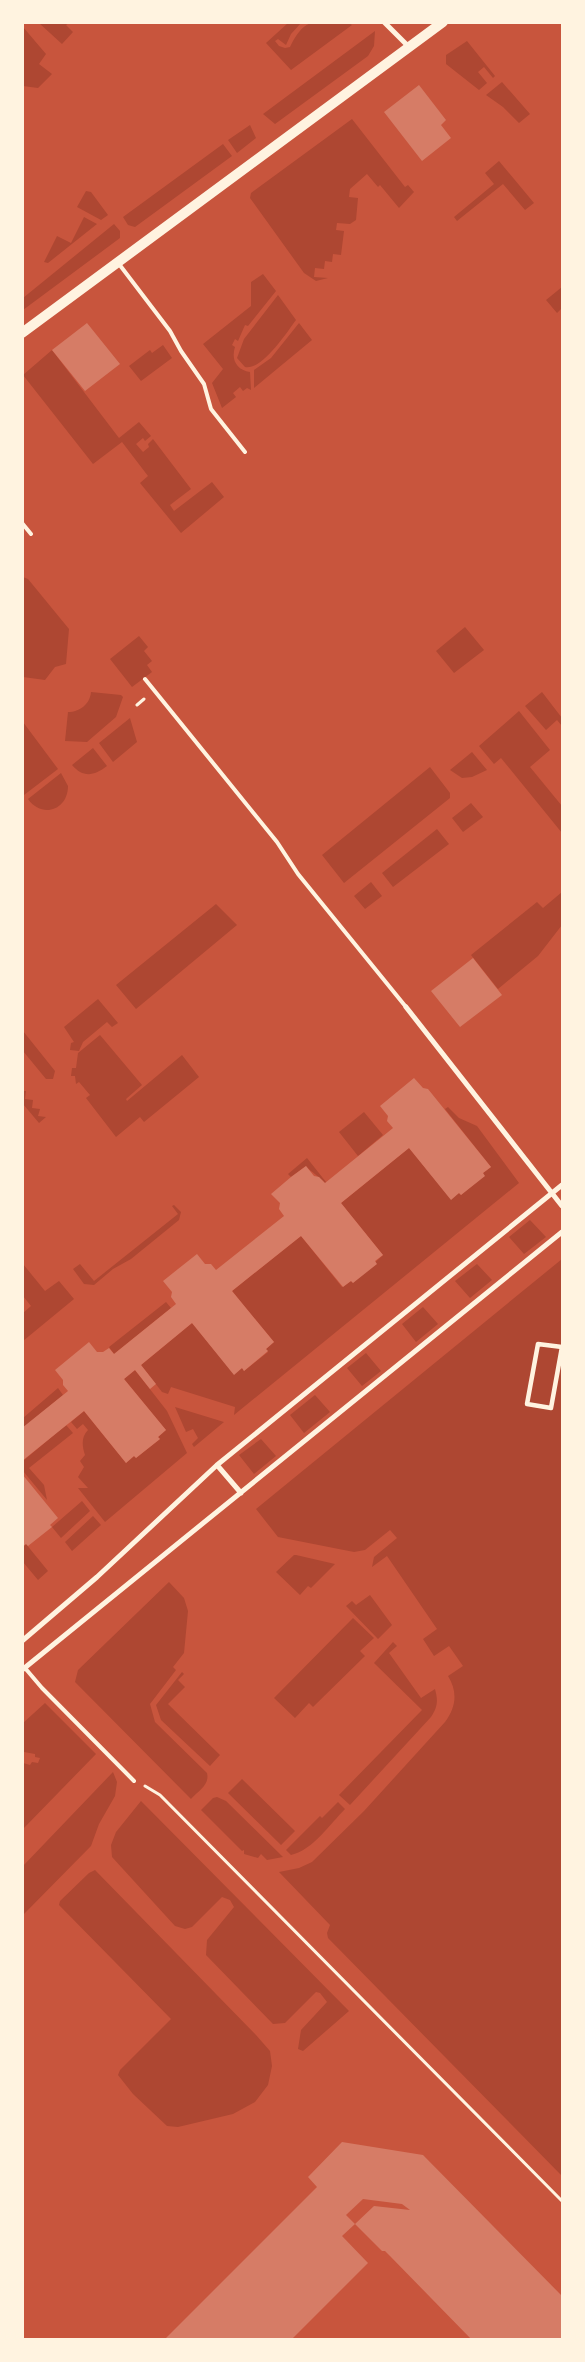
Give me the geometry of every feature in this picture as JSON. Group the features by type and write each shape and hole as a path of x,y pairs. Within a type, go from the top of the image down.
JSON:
{"main road":[{"path":"22,332 443,22"}],"street":[{"path":"384,22 410,47"},
{"path":"406,1008 562,1206"},
{"path":"22,1641 97,1577 217,1466 562,1185"},
{"path":"23,1668 562,1232"},
{"path":"538,1344 562,1347 551,1408 527,1404 538,1344"},
{"path":"217,1466 241,1493"}],"lane":[{"path":"118,262 170,331 181,351 204,384 212,409 245,452"},
{"path":"22,523 31,534"},
{"path":"145,679 270,834 298,874 406,1008"},
{"path":"23,1668 134,1781"}],"path":[{"path":"144,1786 157,1792 562,2201"}],"shaded area":[{"path":"314,22 349,23 352,25 291,70 266,43 288,23 301,23 291,34 286,45 278,39 275,41 279,46 285,48 290,47 301,29"},
{"path":"39,23 69,23 66,25 73,32 62,44"},
{"path":"23,27 46,54 39,64 52,74 38,88 23,86"},
{"path":"375,31 374,46 368,56 275,124 263,114"},
{"path":"467,41 495,76 493,78 484,67 478,72 487,83 479,90 446,64 446,55"},
{"path":"502,82 530,114 519,123 503,107 486,95"},
{"path":"352,119 405,187 408,185 414,192 399,208 380,185 378,187 367,174 350,189 349,197 358,198 356,220 350,224 337,223 336,230 344,231 341,255 333,254 332,262 325,261 324,269 315,268 314,277 328,278 316,281 304,273 250,198 251,193"},
{"path":"250,125 256,138 237,153 228,140"},
{"path":"223,144 232,156 135,227 128,225 123,217"},
{"path":"499,161 534,203 525,210 503,184 457,221 454,217 494,184 485,173"},
{"path":"86,191 91,192 108,215 101,220 77,207"},
{"path":"84,217 97,224 48,263 44,262 57,236 71,243"},
{"path":"114,224 120,231 120,238 23,310 23,298"},
{"path":"263,274 276,291 248,326 245,325 238,341 235,339 232,345 235,347 234,360 238,366 250,372 251,390 247,388 243,391 240,387 233,393 236,397 222,408 212,383 223,369 203,344 251,306 251,282"},
{"path":"562,287 562,308 557,313 546,300"},
{"path":"278,295 296,320 274,350 259,363 252,367 245,367 237,358 244,339"},
{"path":"299,323 312,340 254,388 254,370 271,358"},
{"path":"163,345 172,358 141,381 129,366 150,350 152,353"},
{"path":"52,350 119,438 139,422 151,436 145,441 143,438 136,444 143,452 149,447 148,444 153,439 191,489 170,505 174,511 212,482 224,497 181,533 140,483 148,476 122,442 93,464 23,375"},
{"path":"23,577 28,579 69,629 66,664 55,667 45,680 23,677"},
{"path":"465,627 484,650 454,673 436,651"},
{"path":"139,636 148,647 144,651 152,661 147,665 152,672 132,687 110,659"},
{"path":"91,692 121,695 123,697 116,717 87,742 65,741 68,712 77,711 84,706 89,700"},
{"path":"542,692 562,718 562,726 557,720 546,730 525,706"},
{"path":"519,711 550,750 530,767 562,806 562,833 501,758 494,764 479,746"},
{"path":"130,718 137,742 113,762 99,743"},
{"path":"23,722 58,769 24,795 22,793"},
{"path":"93,748 107,766 93,774 84,774 72,765"},
{"path":"472,752 487,770 472,777 462,778 450,770"},
{"path":"430,767 450,793 450,798 344,883 322,855"},
{"path":"61,773 68,786 64,801 59,806 47,810 40,809 28,799"},
{"path":"471,803 483,817 463,832 452,818"},
{"path":"437,829 449,844 393,887 382,873"},
{"path":"371,882 382,896 365,909 354,896"},
{"path":"562,892 562,925 538,956 498,989 471,955 537,902 543,908"},
{"path":"216,904 237,925 136,1009 116,985"},
{"path":"98,999 118,1023 112,1027 107,1022 83,1042 79,1051 70,1050 71,1043 74,1042 64,1027"},
{"path":"23,1031 55,1071 53,1079 46,1079 23,1051"},
{"path":"100,1035 142,1085 126,1099 127,1101 182,1055 199,1077 144,1122 140,1117 116,1137 86,1098 90,1095 79,1082 76,1084 75,1076 71,1076 72,1068 76,1068 78,1053"},
{"path":"23,1091 26,1091 25,1099 33,1100 32,1108 40,1109 38,1116 46,1117 39,1123 23,1104"},
{"path":"448,1107 459,1118 477,1126 519,1183 234,1415 235,1407 171,1387 168,1394 162,1392 141,1365 192,1323 234,1374 242,1368 244,1371 268,1352 266,1349 274,1342 232,1291 301,1236 342,1287 351,1281 353,1283 383,1255 341,1203 409,1148 451,1199 459,1193 461,1195 484,1176 483,1173 491,1167 445,1109"},
{"path":"364,1112 383,1135 358,1156 339,1132"},
{"path":"307,1158 325,1183 306,1166 291,1177 288,1174"},
{"path":"174,1205 181,1212 179,1220 131,1259 113,1269 94,1285 84,1284 73,1269 80,1264 94,1281 178,1214 172,1206"},
{"path":"530,1220 546,1237 524,1254 509,1237"},
{"path":"562,1259 562,2176 328,1938 327,1933 330,1925 279,1872 299,1868 312,1862 364,1811 445,1722 452,1711 454,1699 453,1688 448,1676 463,1666 449,1646 434,1656 423,1639 437,1629 387,1556 372,1567 374,1557 397,1538 390,1530 365,1550 354,1552 278,1537 256,1509"},
{"path":"23,1264 45,1291 59,1281 74,1299 23,1341 23,1313 31,1306 23,1296"},
{"path":"477,1264 492,1280 470,1298 455,1281"},
{"path":"166,1302 171,1308 114,1354 109,1347"},
{"path":"423,1307 438,1324 416,1342 402,1324"},
{"path":"366,1353 381,1371 362,1386 347,1368"},
{"path":"135,1370 167,1411 187,1453 105,1522 78,1488 88,1488 78,1477 84,1467 80,1461 85,1455 83,1442 88,1430 83,1424 77,1429 71,1422 84,1411 126,1463 134,1456 136,1458 160,1439 158,1437 166,1430 124,1379"},
{"path":"58,1388 63,1395 23,1428 23,1418"},
{"path":"315,1395 330,1412 304,1433 290,1415"},
{"path":"175,1407 224,1422 194,1447 192,1444 198,1438 193,1429 186,1432"},
{"path":"66,1425 73,1433 29,1468 44,1485 47,1500 23,1471 23,1461"},
{"path":"261,1439 276,1456 254,1474 239,1455"},
{"path":"82,1501 90,1511 61,1538 52,1527"},
{"path":"93,1516 101,1525 72,1551 65,1542"},
{"path":"26,1544 48,1571 38,1580 23,1562 23,1547"},
{"path":"294,1555 335,1564 311,1588 308,1586 300,1595 276,1572"},
{"path":"169,1582 184,1598 188,1611 184,1653 173,1667 176,1670 150,1704 155,1722 207,1773 207,1781 191,1799 75,1682 78,1670"},
{"path":"370,1595 392,1625 378,1639 346,1606 352,1601 356,1605"},
{"path":"353,1618 374,1638 360,1651 365,1656 313,1707 309,1703 295,1718 274,1698"},
{"path":"393,1642 397,1646 389,1653 421,1698 435,1689 436,1707 431,1717 350,1805 339,1795 422,1710 374,1663"},
{"path":"182,1672 184,1674 178,1680 185,1687 168,1704 220,1755 210,1766 161,1720 156,1705"},
{"path":"45,1703 96,1754 23,1829 23,1763 30,1765 32,1762 38,1763 40,1758 35,1757 35,1754 24,1752 23,1754 23,1723"},
{"path":"113,1772 117,1782 115,1796 99,1824 91,1846 23,1915 23,1866"},
{"path":"242,1779 295,1831 281,1845 228,1793"},
{"path":"217,1797 226,1801 283,1857 267,1860 261,1854 258,1858 244,1854 244,1850 242,1851 201,1810 213,1798"},
{"path":"141,1801 349,2011 303,2051 298,2049 301,2030 327,2002 320,1993 316,1992 285,2023 273,2024 206,1955 207,1940 234,1907 230,1900 222,1897 192,1927 185,1929 175,1926 112,1857 111,1845 116,1832"},
{"path":"338,1802 345,1809 321,1836 307,1848 291,1855 286,1850 320,1816 322,1818"},
{"path":"95,1870 270,2051 272,2066 268,2085 255,2102 233,2114 178,2127 167,2126 133,2094 118,2075 120,2070 171,2019 59,1905 60,1901 89,1873"}],"building":[{"path":"419,85 446,120 441,125 451,138 422,161 384,112"},
{"path":"87,323 120,364 85,391 52,350"},
{"path":"473,958 502,995 460,1027 431,991"},
{"path":"414,1078 423,1088 428,1089 491,1167 483,1173 485,1176 461,1195 459,1193 451,1200 409,1148 341,1203 383,1255 375,1261 377,1264 353,1283 351,1281 343,1287 301,1236 232,1291 274,1342 266,1349 268,1351 244,1371 242,1368 234,1375 192,1323 141,1365 156,1384 150,1389 135,1370 124,1379 166,1430 158,1437 160,1439 136,1458 134,1456 126,1463 84,1411 22,1461 22,1428 68,1391 63,1385 63,1380 55,1370 89,1342 97,1352 103,1352 109,1348 114,1354 176,1304 171,1297 172,1292 163,1281 197,1254 205,1264 211,1264 216,1270 284,1216 279,1209 280,1203 271,1194 291,1177 306,1166 314,1176 319,1177 325,1183 393,1128 387,1121 388,1116 380,1106"},
{"path":"22,1474 58,1518 50,1525 52,1527 28,1546 26,1544 22,1547"},
{"path":"342,2142 423,2155 562,2296 562,2340 472,2340 385,2251 382,2251 355,2224 342,2236 368,2263 291,2340 164,2340 317,2187 308,2177","holes":["363,2199 402,2204 410,2210 374,2206 355,2224 346,2215"]}]}
